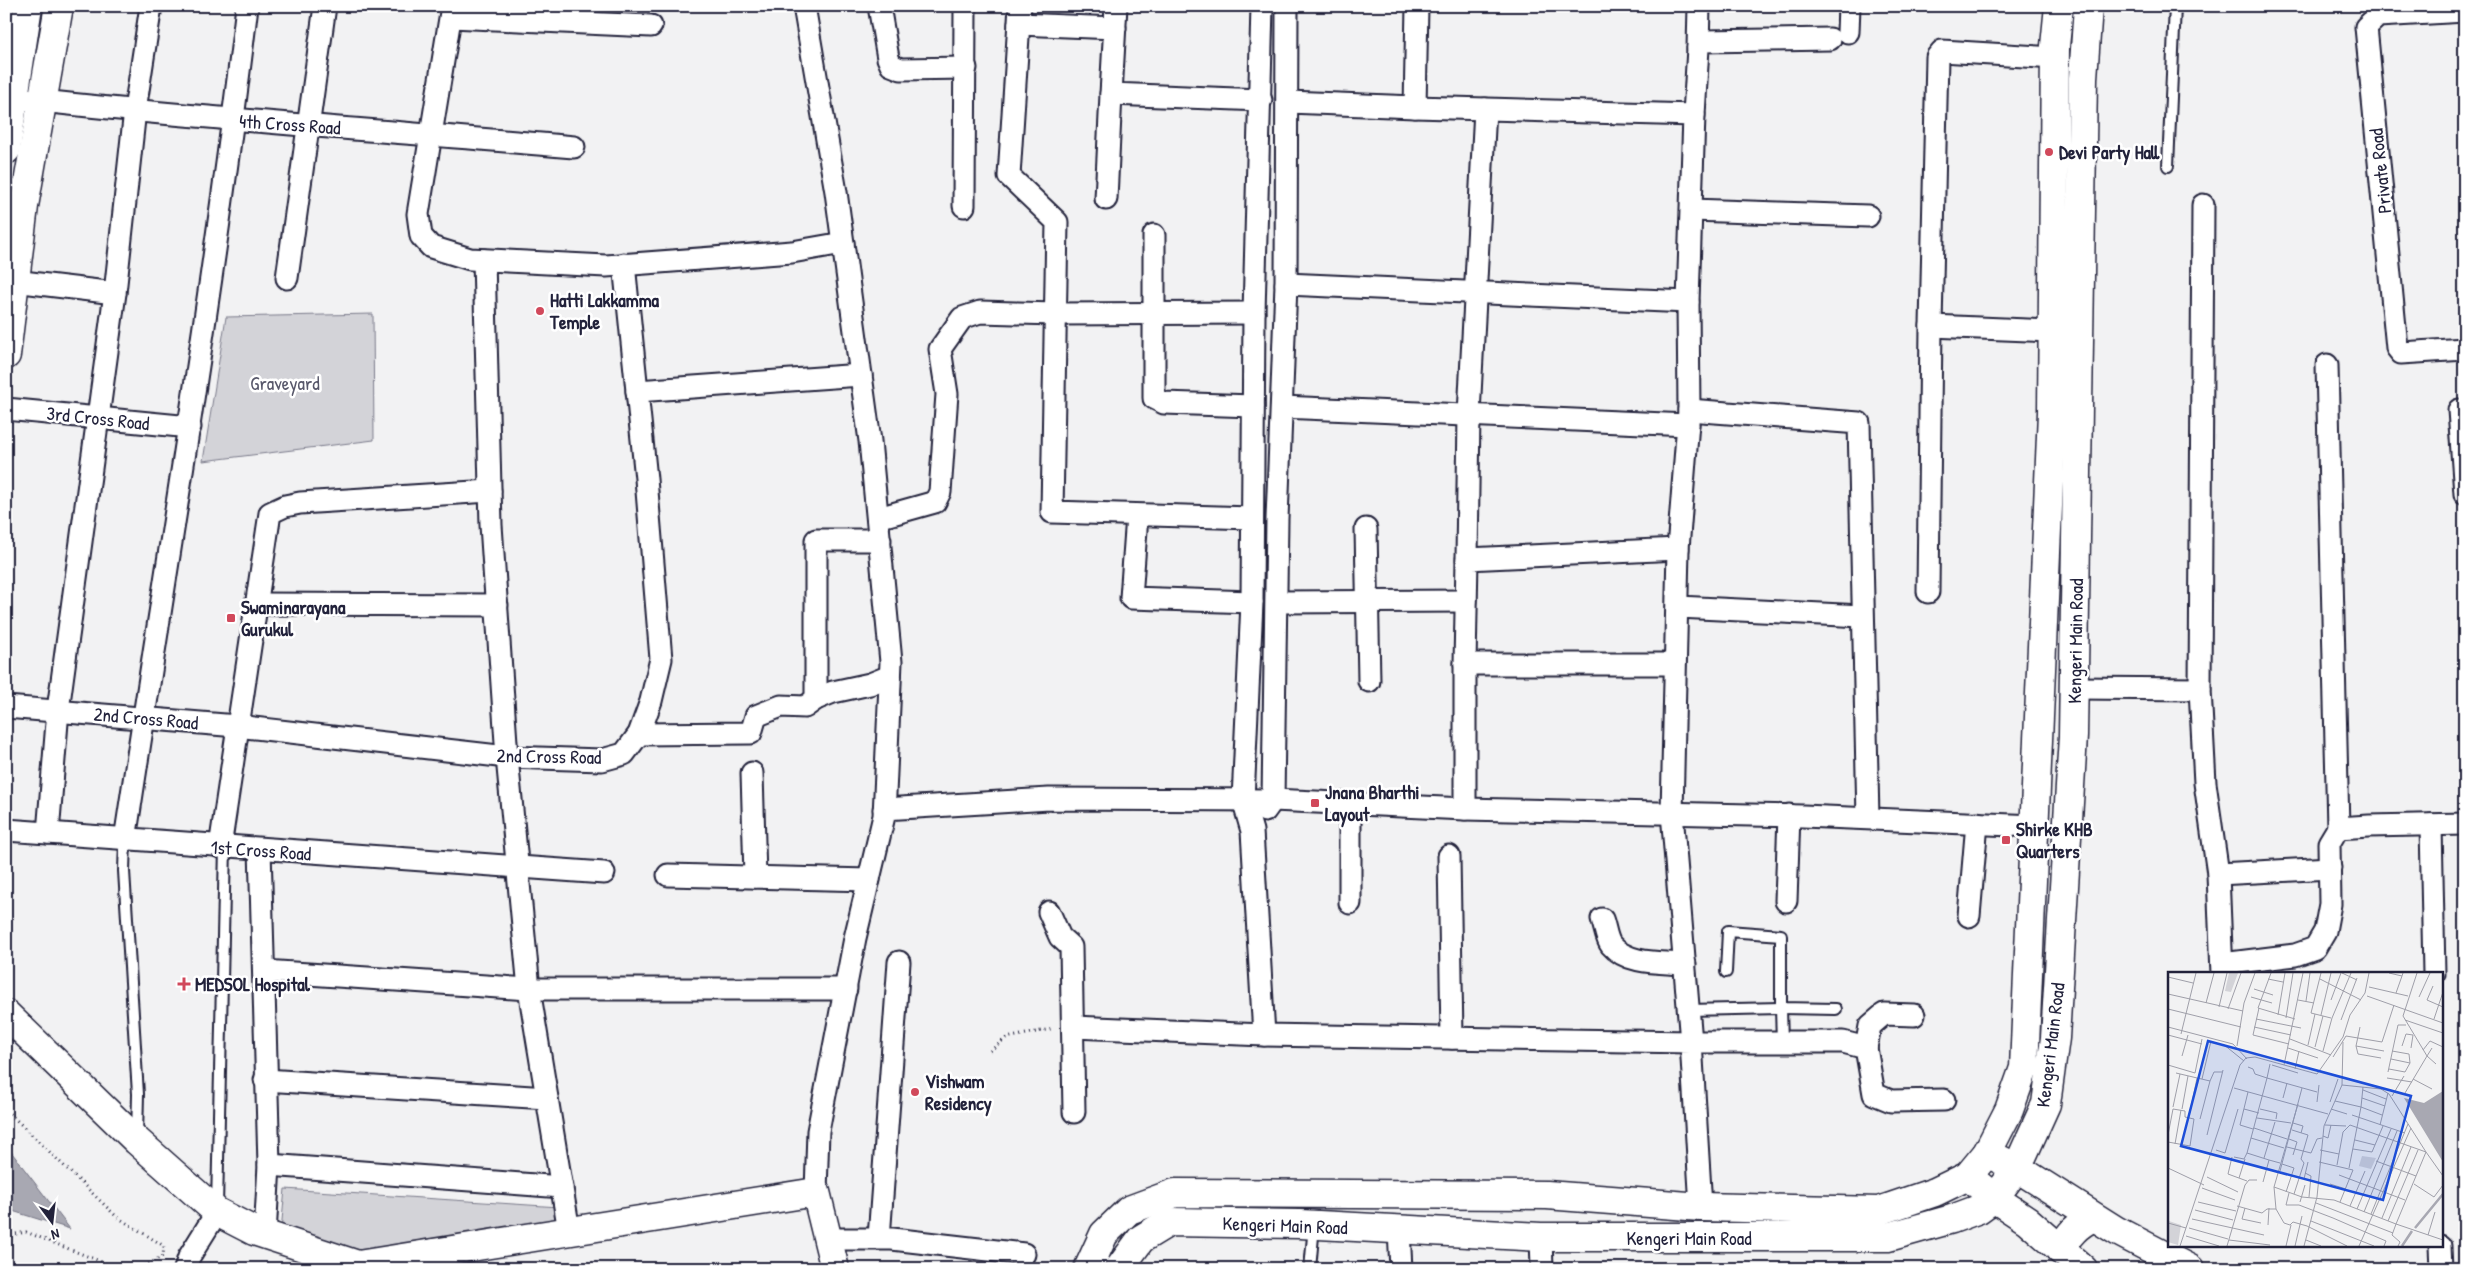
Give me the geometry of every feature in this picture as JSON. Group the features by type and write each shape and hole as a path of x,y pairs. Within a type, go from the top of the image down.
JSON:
{"main road":[{"path":"6,150 10,97 28,6"},
{"path":"6,355 24,206 44,102 59,6"},
{"name":"Kengeri Main Road","path":"1088,1269 1104,1234 1129,1210 1175,1193 1547,1195 1701,1207 1879,1212 1935,1192 1968,1176 1987,1154 2009,1110 2024,1068 2052,412 2055,58 2058,6"},
{"name":"Kengeri Main Road","path":"1119,1269 1141,1239 1170,1222 1314,1225 1541,1237 1888,1237 1979,1209 1994,1198 2017,1168 2046,1104 2055,1038 2073,736 2083,78 2088,6"},
{"path":"6,1014 137,1141 217,1212 265,1235 358,1265 816,1192 835,1269"},
{"path":"1987,1154 2017,1168 2093,1217 2190,1269"},
{"path":"1968,1176 1994,1198 2027,1220 2083,1269"},
{"path":"2060,1250 2074,1229 2093,1217"}],"street":[{"path":"48,833 58,710 116,293 135,110 151,6"},
{"path":"125,840 190,427 234,120 247,6"},
{"path":"287,278 325,6"},
{"path":"804,6 843,243 861,375 878,518 890,676 884,809 818,1131 816,1192"},
{"path":"879,6 888,58 891,65 901,69 966,68"},
{"path":"964,206 966,6"},
{"path":"1106,199 1116,6"},
{"path":"1262,6 1254,314 1252,602 1243,800 1252,831 1264,1035"},
{"path":"1252,831 1273,800 1277,518 1286,284 1287,6"},
{"path":"1415,107 1418,6"},
{"path":"1699,6 1688,302 1688,417 1678,549 1678,607 1674,664 1672,812 1691,1042 1701,1207"},
{"path":"1698,48 1699,43 1705,40 1839,36 1848,6"},
{"name":"Private Road","path":"2465,11 2378,16 2366,27 2397,348 2401,353 2465,349"},
{"path":"651,26 452,12 418,214 421,236 431,247 470,259 606,266 792,252 843,243"},
{"path":"1115,28 1019,15 1009,176 1057,222 1052,512 1252,518"},
{"path":"1928,592 1937,57 1942,51 2055,58"},
{"path":"1111,94 1261,100"},
{"name":"4th Cross Road","path":"10,97 44,102 234,120 310,124 574,147"},
{"path":"1288,102 1694,115"},
{"path":"1465,809 1469,414 1485,109"},
{"path":"2203,205 2200,689 2205,783 2218,874 2222,969 2295,955 2315,948 2324,931 2330,904 2329,843 2338,828 2327,365"},
{"path":"1692,210 1868,216"},
{"path":"1154,235 1153,394 1156,401 1253,406"},
{"path":"484,260 490,492 507,757 529,989 569,1232"},
{"name":"2nd Cross Road","path":"6,707 236,726 507,757 602,760 624,754 639,734 651,701 661,659 624,264"},
{"path":"14,281 116,293"},
{"path":"1286,284 1688,302"},
{"path":"878,518 935,502 940,492 946,394 940,349 962,318 980,312 1254,314"},
{"path":"1931,326 2053,331"},
{"path":"637,391 861,375"},
{"path":"1282,407 1469,414 1688,417 1859,423 1868,818"},
{"name":"3rd Cross Road","path":"6,409 190,427"},
{"path":"2459,410 2465,494"},
{"path":"222,847 236,726 270,513 285,506 300,503 490,492"},
{"path":"1137,516 1131,598 1252,602"},
{"path":"1366,528 1369,602 1369,681"},
{"path":"816,699 816,540 880,540"},
{"path":"1467,560 1678,549"},
{"path":"1277,602 1466,601"},
{"path":"256,604 496,605"},
{"path":"1678,607 1862,616"},
{"path":"1465,664 1674,664"},
{"path":"639,734 750,733 756,716 781,706 806,707 816,699 833,692 870,684 890,676"},
{"path":"2074,688 2200,689"},
{"path":"752,773 755,878"},
{"path":"884,809 1049,799 1273,800 1465,809 1672,812 1868,818 2035,826"},
{"path":"1350,805 1350,903"},
{"path":"1786,901 1788,816"},
{"path":"1969,916 1977,823"},
{"path":"2338,828 2465,824"},
{"path":"2431,825 2434,972"},
{"name":"1st Cross Road","path":"6,830 604,873"},
{"path":"260,849 265,1080 269,1165 265,1235"},
{"path":"1450,856 1452,1038"},
{"path":"2218,874 2330,868"},
{"path":"668,875 869,880"},
{"path":"1049,912 1060,937 1071,947 1074,1112"},
{"path":"1602,919 1610,944 1622,954 1640,960 1685,964"},
{"path":"879,1238 899,962"},
{"path":"264,972 529,989 846,989"},
{"path":"1914,1015 1884,1014 1870,1026 1866,1048 1874,1094 1891,1102 1944,1100"},
{"path":"1073,1027 1264,1035 1691,1042 1843,1042 1866,1048"},
{"path":"265,1080 547,1098"},
{"path":"269,1165 562,1187"},
{"path":"185,1269 189,1257 217,1212"},
{"path":"1399,1230 1402,1269"},
{"path":"1541,1237 1542,1269"},
{"path":"828,1239 879,1238 1024,1254"},
{"path":"2440,1248 2441,1269"}],"lane":[{"path":"2168,166 2175,6"},
{"path":"125,840 124,871 138,1094 137,1141"},
{"path":"217,1212 222,847"},
{"path":"1726,972 1728,931 1781,935 1782,1042"},
{"path":"1688,1010 1836,1009"},
{"path":"1310,1269 1314,1225"}],"path":[{"path":"990,1051 1006,1038 1042,1030 1073,1027"},
{"path":"6,1110 116,1217 164,1246 163,1256 141,1268 107,1264 26,1232 6,1236"}],"green space":[{"name":"Graveyard","path":"373,314 374,440 203,461 226,317"},
{"path":"285,1189 559,1207 563,1226 331,1266 281,1231"}],"shaded area":[{"path":"6,1147 9,1149 70,1229 6,1209"}],"place":[{"name":"Devi Party Hall","path":"2049,152"},
{"name":"Hatti Lakkamma Temple","path":"540,311"},
{"name":"Swaminarayana Gurukul","path":"231,618"},
{"name":"Jnana Bharthi Layout","path":"1315,803"},
{"name":"Shirke KHB Quarters","path":"2006,840"},
{"name":"MEDSOL Hospital","path":"184,984"},
{"name":"Vishwam Residency","path":"915,1092"}]}
